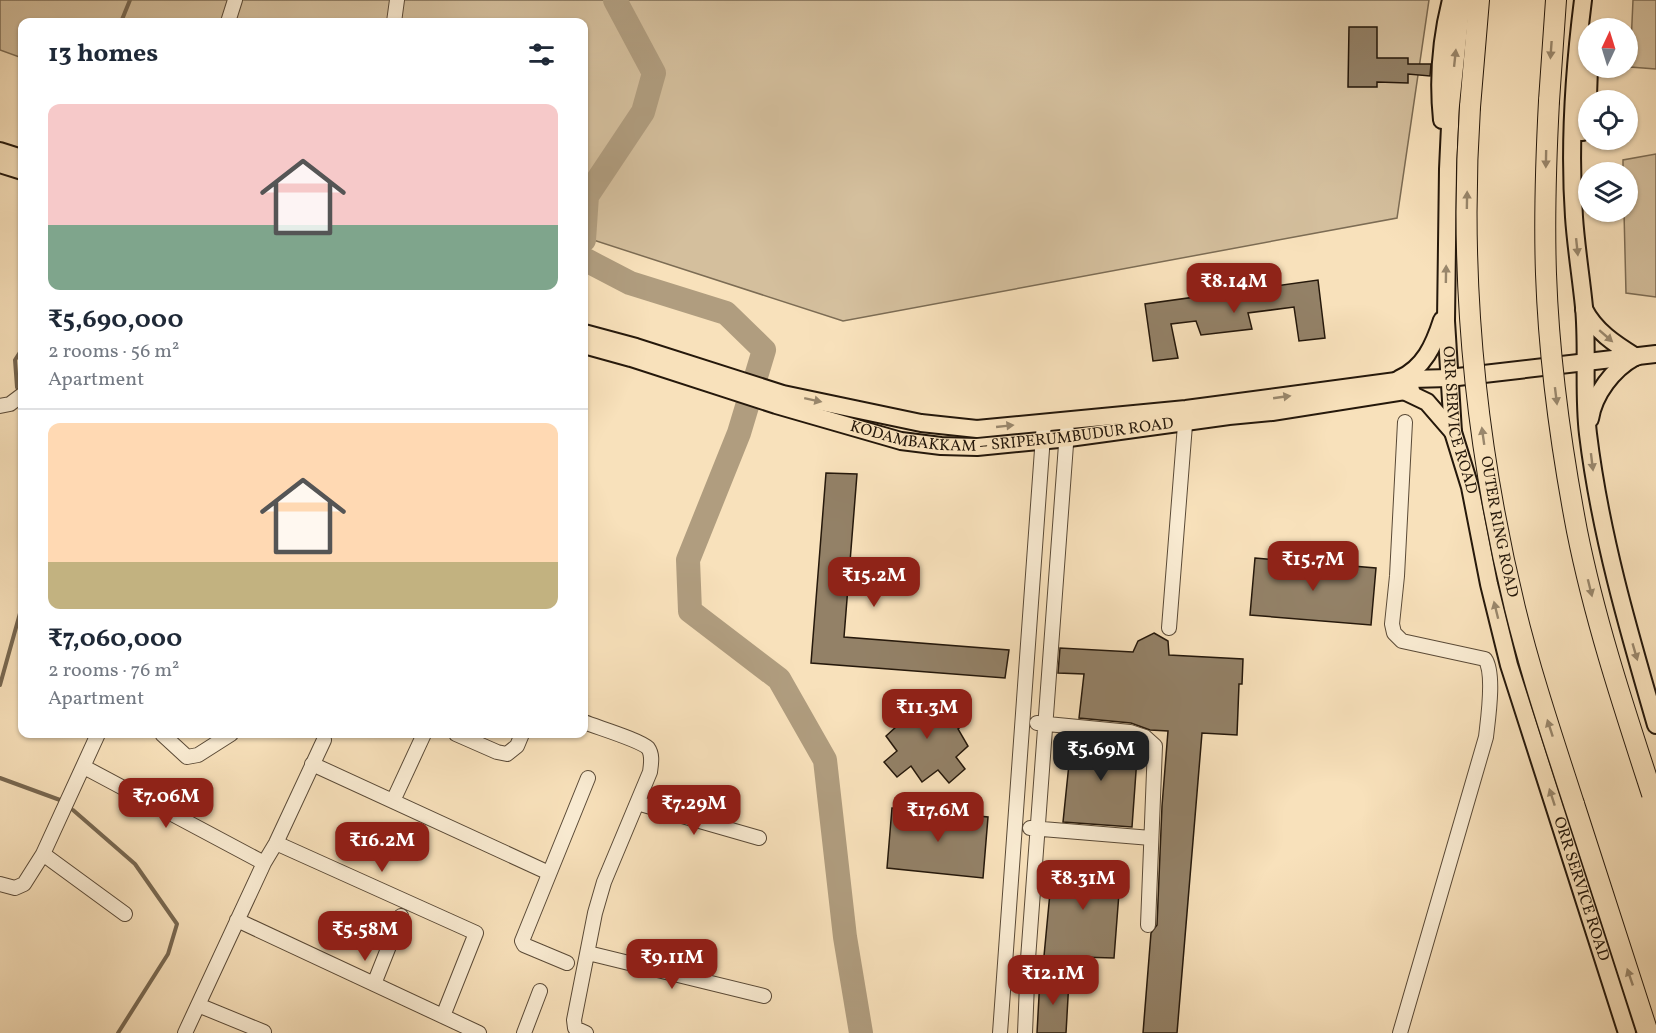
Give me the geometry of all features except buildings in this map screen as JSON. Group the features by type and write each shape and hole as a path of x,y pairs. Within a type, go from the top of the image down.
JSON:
{"highway":[{"name":"OUTER RING ROAD","path":"1479,0 1470,107 1467,268 1471,339 1482,431 1497,525 1515,610 1532,672 1648,1033"},
{"path":"1557,0 1548,101 1546,275 1552,359 1564,455 1589,584 1615,678 1654,800"}],"main road":[{"path":"1448,169 1440,100 1445,26 1451,0"},
{"name":"ORR SERVICE ROAD","path":"1461,0 1451,105 1448,169 1446,304 1454,432 1470,488 1509,665 1627,1033"},
{"path":"1583,0 1577,63 1572,168 1574,217 1584,308 1588,431 1593,474 1606,540 1656,725"},
{"path":"1589,0 1590,18"},
{"path":"1572,168 1584,120 1588,78"},
{"path":"2,160 18,158"},
{"path":"2,160 18,169"},
{"path":"1446,304 1435,342 1424,359 1398,387 1426,402 1454,432"},
{"path":"1584,308 1594,325 1604,335 1636,357 1626,362 1607,381 1590,415 1588,431"},
{"name":"KODAMBAKKAM – SRIPERUMBUDUR ROAD","path":"588,334 636,347 751,390 901,441 977,447 1066,438 1185,416 1398,387 1432,378 1449,378 1656,354"},
{"name":"KODAMBAKKAM – SRIPERUMBUDUR ROAD","path":"588,346 751,390 790,395 947,427 977,429 1044,422 1185,416"}],"street":[{"path":"229,18 235,0"},
{"path":"395,18 397,0"},
{"path":"0,406 10,404 18,398"},
{"path":"1169,628 1185,416"},
{"path":"1025,1033 1044,724 1067,421"},
{"path":"1000,1033 1044,422"},
{"path":"1400,1033 1486,736 1490,709 1489,669 1485,659 1402,641 1394,633 1392,624 1397,576 1405,422"},
{"path":"1023,722 1130,732 1145,736 1155,746 1148,924"},
{"path":"586,1033 575,1028 574,1020 595,913 604,882 650,772 652,758 648,748 588,724"},
{"path":"0,884 15,888 24,884 43,854 96,738"},
{"path":"166,738 187,757 192,758 224,738"},
{"path":"393,801 422,738"},
{"path":"465,738 496,752 507,754 517,746 520,738"},
{"path":"185,1033 324,740"},
{"path":"312,764 549,873"},
{"path":"84,767 264,863"},
{"path":"567,963 524,945 522,941 588,778"},
{"path":"637,803 759,838"},
{"path":"1016,828 1151,838"},
{"path":"276,843 476,933 443,1016"},
{"path":"43,854 125,914"},
{"path":"374,984 400,916"},
{"path":"237,920 479,1033"},
{"path":"588,953 764,996"},
{"path":"524,1033 540,991"},
{"path":"198,1005 264,1032"}],"shaded area":[{"path":"0,0 1429,0 1397,218 843,321 588,238 588,18 18,18 18,57 0,50"},
{"path":"1633,0 1656,0 1656,69 1638,68 1638,18 1632,18"},
{"path":"1656,154 1656,297 1626,293 1624,222 1638,222 1638,162 1623,162 1623,160"}],"waterway":[{"path":"123,18 130,0"},
{"path":"588,194 643,112 654,73 615,0"},
{"path":"588,261 630,283 726,313 764,350 739,433 688,560 690,611 779,679 825,760 845,937 861,1033"},
{"path":"18,355 15,360 18,389"},
{"path":"0,685 18,620"},
{"path":"0,778 60,800"},
{"path":"73,810 135,864 177,924 168,954 118,1033"}]}
